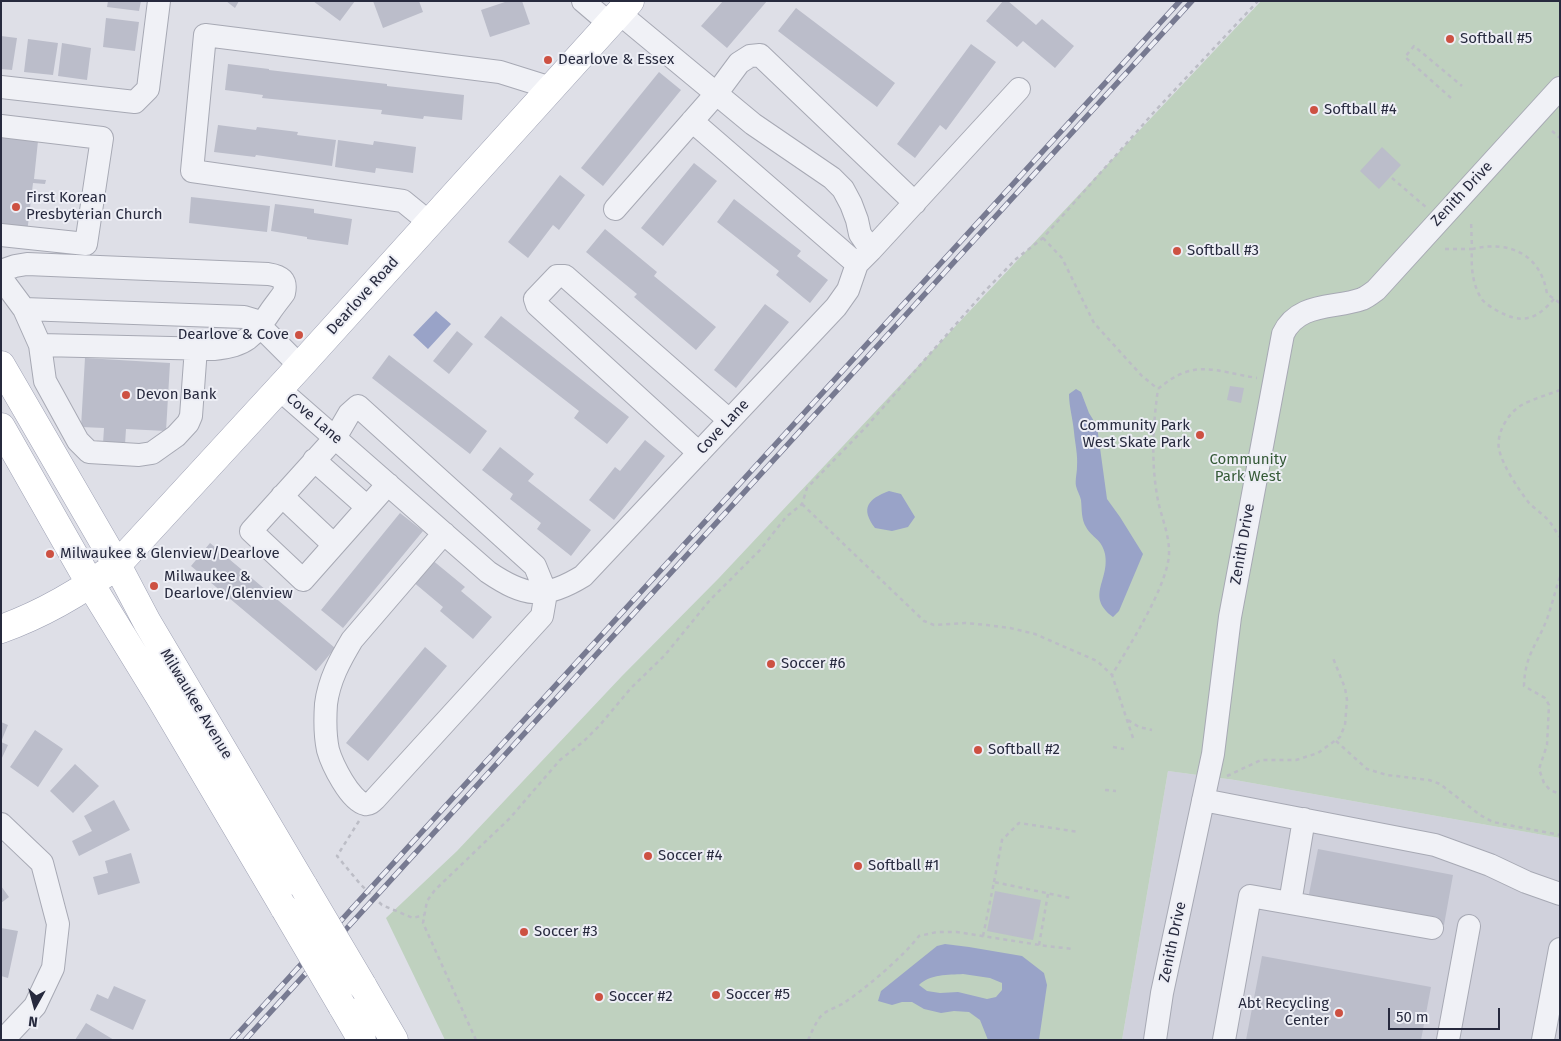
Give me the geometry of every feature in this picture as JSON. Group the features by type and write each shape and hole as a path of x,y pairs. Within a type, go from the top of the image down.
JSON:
{"main road":[{"name":"Dearlove Road","path":"1,629 52,606 90,585 117,565 620,13"},
{"name":"Milwaukee Avenue","path":"1,365 117,565 147,622 186,684 394,1040"},
{"name":"Milwaukee Avenue","path":"1,427 90,585 161,699 362,1040"}],"street":[{"path":"1,87 135,102 148,89 159,1"},
{"path":"583,1 620,13 759,129 832,178 843,189 851,204 857,220 864,257"},
{"path":"430,222 403,201 192,171 205,35 500,72 551,88"},
{"path":"616,209 716,94 739,64 750,56 760,55 915,202"},
{"name":"Zenith Drive","path":"1155,1040 1162,993 1213,754 1230,617 1281,340 1289,322 1300,314 1364,298 1376,290 1560,88"},
{"path":"864,257 1019,89"},
{"path":"692,121 864,257"},
{"path":"1,126 102,138 86,244 1,235"},
{"name":"Cove Lane","path":"279,389 488,572 520,590 546,592 558,590 583,576 836,307 848,290 864,257"},
{"path":"1,271 27,264 278,276 282,278 285,286 284,293 250,338 234,346 196,348 40,345"},
{"path":"699,453 537,305 536,299 541,293 557,276 565,276 729,420"},
{"path":"1,278 24,309 40,345 45,380 80,445 90,452 139,455 152,453 176,436 188,423 191,416 196,348"},
{"path":"24,309 244,317 254,320 300,366"},
{"path":"388,484 303,580 251,531 335,438 349,414 358,406 535,566 546,592 542,616 370,804 360,802 339,776 328,751 326,717 330,685 342,657 352,640 444,533"},
{"path":"314,460 367,507"},
{"path":"282,496 334,545"},
{"path":"1203,800 1436,845 1490,864 1526,882 1560,894"},
{"path":"1290,903 1304,819"},
{"path":"1,824 42,863 58,924 53,968 34,1006 3,1040"},
{"path":"1224,1040 1250,896 1432,928"},
{"path":"1448,1040 1469,926"},
{"path":"1543,1040 1560,949"}],"path":[{"path":"476,1040 427,934 424,915 427,901 435,890 510,818 560,760 584,741 600,725 631,688 665,655 710,600 760,550 786,518 802,504 807,488 866,427 985,291 1016,259 1043,238 1155,111 1258,1"},
{"path":"1452,98 1405,57 1414,46 1462,86"},
{"path":"1552,131 1560,138"},
{"path":"1392,178 1428,208"},
{"path":"1471,220 1472,275 1482,300 1504,315 1527,319 1543,312 1554,299"},
{"path":"1043,238 1062,258 1094,323 1142,376 1158,389"},
{"path":"1445,249 1472,249 1487,245 1504,246 1523,254 1536,266 1545,281 1547,294 1560,303"},
{"path":"1112,675 1149,610 1166,570 1169,553 1154,475 1154,415 1158,389 1171,378 1185,371 1196,369 1273,380"},
{"path":"1560,390 1532,400 1515,410 1505,422 1498,444 1506,466 1520,490 1530,503 1550,522 1560,537"},
{"path":"802,504 924,621 934,625 965,623 1010,628 1035,634 1097,661 1112,675 1133,738"},
{"path":"1560,577 1546,620 1526,664 1524,686 1545,698 1550,705 1547,745 1539,769 1544,783 1550,790 1560,794"},
{"path":"1208,778 1218,779 1230,775 1261,760 1296,760 1318,752 1336,741 1340,737 1344,725 1346,700 1345,688 1334,658"},
{"path":"1127,720 1139,727 1152,730"},
{"path":"1336,741 1367,769 1387,775 1429,780 1440,784 1480,815 1493,822 1560,835"},
{"path":"1113,747 1124,749"},
{"path":"1105,790 1116,791"},
{"path":"370,804 338,856 361,884 382,905 413,918 424,915"},
{"path":"983,936 1002,840 1020,822 1079,832"},
{"path":"994,882 1070,898"},
{"path":"1039,945 1048,894"},
{"path":"808,1040 815,1024 822,1016 844,1003 862,989 910,947 919,936 937,932 957,932 1073,949"}],"shaded area":[{"path":"1168,771 1235,780 1560,838 1560,1040 1122,1040"}],"green space":[{"name":"Community Park West","path":"1261,1 1560,1 1560,838 1235,780 1168,771 1122,1040 445,1040 386,918 457,851 622,676 718,579"}],"water":[{"path":"436,311 451,324 428,349 413,335"},
{"path":"1076,389 1081,392 1089,413 1097,426 1107,499 1143,554 1119,611 1113,617 1105,609 1099,595 1106,564 1104,549 1084,524 1081,500 1076,486 1077,458 1069,394"},
{"path":"889,491 901,494 915,517 908,527 892,531 875,528 870,521 867,510 868,505 876,497"},
{"path":"945,944 1022,956 1044,973 1047,985 1039,1040 988,1040 980,1020 969,1012 954,1011 941,1013 924,1009 912,1002 892,1005 878,1001 881,991 937,946","holes":["963,974 990,978 1002,983 1002,990 996,997 987,999 958,992 940,993 927,991 919,985 928,979 945,975"]}],"building":[{"path":"108,1 141,1 139,11 107,7"},
{"path":"226,1 239,1 235,8"},
{"path":"313,1 355,1 340,21"},
{"path":"373,1 419,1 423,12 383,28"},
{"path":"508,1 522,1 530,24 490,37 481,10"},
{"path":"723,1 767,1 727,48 701,26"},
{"path":"1003,1 1008,1 1036,25 1042,19 1074,46 1055,68 1023,41 1017,47 986,21"},
{"path":"796,8 895,83 877,107 778,31"},
{"path":"106,18 139,22 135,51 103,47"},
{"path":"1,36 17,38 12,70 1,69"},
{"path":"28,39 58,43 53,75 24,72"},
{"path":"62,43 91,48 87,80 58,76"},
{"path":"971,44 996,62 946,130 940,125 915,158 897,144"},
{"path":"228,64 464,95 462,120 424,116 423,119 381,114 382,110 262,98 263,95 225,90"},
{"path":"659,72 681,90 603,186 581,168"},
{"path":"218,125 256,130 257,127 298,132 297,135 336,140 332,166 256,155 255,157 214,152"},
{"name":"First Korean Presbyterian Church","path":"1,136 38,141 34,179 46,180 45,184 33,183 27,233 1,230"},
{"path":"338,140 373,145 374,141 416,147 413,173 376,168 375,173 335,167"},
{"path":"1382,147 1401,165 1379,189 1360,171"},
{"path":"694,163 717,181 663,246 641,228"},
{"path":"560,175 585,195 559,230 553,225 528,258 508,242"},
{"path":"191,197 270,206 267,232 189,223"},
{"path":"734,199 801,251 797,256 828,280 810,303 776,275 779,271 717,222"},
{"path":"275,204 314,209 314,213 352,219 348,245 271,231"},
{"path":"605,229 657,272 654,276 716,327 696,350 634,297 637,294 586,252"},
{"path":"765,304 789,322 736,388 714,370"},
{"path":"501,316 629,417 607,444 574,418 579,411 484,337"},
{"path":"457,331 473,344 449,374 433,361"},
{"path":"389,355 487,431 470,454 372,378"},
{"name":"Devon Bank","path":"85,358 170,363 166,431 126,429 124,460 102,459 104,428 81,427"},
{"path":"1230,386 1244,388 1241,403 1227,400"},
{"path":"645,440 665,456 614,520 589,500 615,467 620,471"},
{"path":"500,447 534,474 528,481 591,530 571,556 537,529 541,523 510,499 513,494 482,470"},
{"path":"400,513 423,531 343,628 321,610"},
{"path":"210,543 335,648 316,671 191,566"},
{"path":"431,559 465,587 461,591 492,617 473,639 440,611 443,607 412,581"},
{"path":"425,647 447,666 368,761 346,743"},
{"path":"1,722 8,725 1,742"},
{"path":"35,730 63,749 38,787 10,767"},
{"path":"1,742 8,745 1,760"},
{"path":"75,764 99,786 73,813 50,791"},
{"path":"114,800 130,830 79,856 72,841 92,831 84,816"},
{"path":"1318,849 1453,875 1444,925 1308,899"},
{"path":"131,853 140,883 98,895 93,877 108,873 105,861"},
{"path":"1,886 9,897 1,903"},
{"path":"995,891 1041,900 1033,940 987,931"},
{"path":"1,928 18,931 8,978 1,976"},
{"name":"Abt Recycling Center","path":"1262,956 1431,987 1421,1040 1246,1040"},
{"path":"114,986 146,1000 133,1030 90,1010 97,994 108,999"},
{"path":"86,1023 114,1040 75,1040"}],"railway":[{"path":"232,1040 1180,1"},
{"path":"245,1040 1192,1"}],"place":[{"name":"Softball #5","path":"1450,39"},
{"name":"Dearlove & Essex","path":"548,60"},
{"name":"Softball #4","path":"1314,110"},
{"name":"First Korean Presbyterian Church","path":"16,207"},
{"name":"Softball #3","path":"1177,251"},
{"name":"Dearlove & Cove","path":"299,335"},
{"name":"Devon Bank","path":"126,395"},
{"name":"Community Park West Skate Park","path":"1200,435"},
{"name":"Milwaukee & Glenview/Dearlove","path":"50,554"},
{"name":"Milwaukee & Dearlove/Glenview","path":"154,586"},
{"name":"Soccer #6","path":"771,664"},
{"name":"Softball #2","path":"978,750"},
{"name":"Soccer #4","path":"648,856"},
{"name":"Softball #1","path":"858,866"},
{"name":"Soccer #3","path":"524,932"},
{"name":"Soccer #5","path":"716,995"},
{"name":"Soccer #2","path":"599,997"},
{"name":"Abt Recycling Center","path":"1339,1013"}]}
